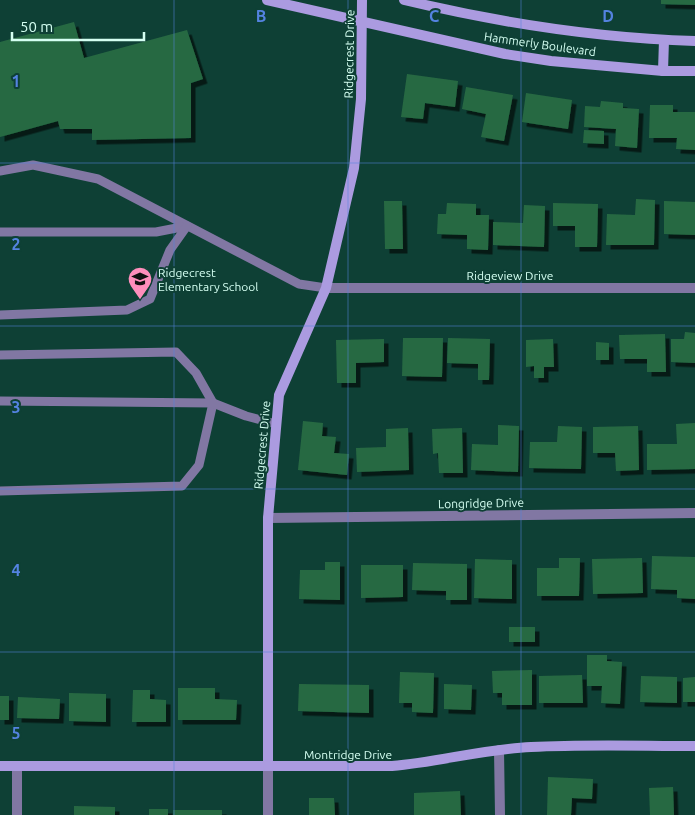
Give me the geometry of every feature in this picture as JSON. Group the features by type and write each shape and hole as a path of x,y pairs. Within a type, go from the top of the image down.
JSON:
{"street":[{"name":"Hammerly Boulevard","path":"267,0 505,54 551,61 695,72"},
{"name":"Ridgecrest Drive","path":"268,815 268,518 279,396 326,288 354,168 361,99 362,0"},
{"name":"Hammerly Boulevard","path":"404,0 457,12 572,32 695,41"},
{"path":"663,71 664,40"},
{"name":"Ridgeview Drive","path":"326,288 695,288"},
{"name":"Longridge Drive","path":"268,518 695,512"},
{"name":"Montridge Drive","path":"0,766 392,766 426,763 499,750 532,747 695,746"},
{"path":"499,750 500,815"},
{"path":"17,766 17,815"}],"lane":[{"path":"0,171 33,165 98,179 299,284 326,288"},
{"path":"0,232 156,232 186,226"},
{"path":"0,315 128,310 150,299 170,250 186,226"},
{"path":"0,355 176,352 196,373 213,403 198,465 182,486 0,490"},
{"path":"0,401 213,403 246,416 276,424"}],"building":[{"path":"661,0 695,0 695,5 661,4"},
{"path":"74,22 84,58 187,30 203,79 191,83 191,138 92,140 92,129 60,129 58,121 0,137 0,42"},
{"path":"407,74 458,81 455,107 425,103 423,119 401,117"},
{"path":"466,87 513,95 504,141 481,137 486,114 462,109"},
{"path":"526,93 572,100 568,129 522,122"},
{"path":"601,101 623,103 623,108 639,109 637,148 615,146 616,129 584,127 585,106 600,107"},
{"path":"650,105 673,105 673,112 695,112 695,150 676,149 677,138 649,138"},
{"path":"584,130 604,131 604,144 583,143"},
{"path":"636,199 655,200 654,245 606,245 607,214 635,215"},
{"path":"384,201 402,201 403,249 385,249"},
{"path":"664,201 695,202 695,235 664,234"},
{"path":"447,203 476,204 476,215 489,215 488,250 467,249 467,235 437,234 438,214 446,214"},
{"path":"553,203 598,204 597,247 575,247 575,226 553,226"},
{"path":"524,205 545,206 544,247 493,245 493,222 523,223"},
{"path":"685,332 695,333 695,363 671,362 671,339 684,339"},
{"path":"665,334 666,372 647,372 647,359 620,359 619,335"},
{"path":"403,338 443,338 442,377 402,376"},
{"path":"448,338 490,339 489,380 478,380 478,364 447,363"},
{"path":"384,339 384,362 356,363 356,383 337,383 336,340"},
{"path":"553,339 554,367 544,367 544,378 534,378 534,366 526,367 526,340"},
{"path":"596,342 609,343 609,360 596,360"},
{"path":"303,421 323,423 322,436 336,437 334,453 349,454 347,475 298,470"},
{"path":"695,423 695,469 647,470 647,444 677,444 676,424"},
{"path":"498,425 519,426 518,472 471,470 472,444 498,445"},
{"path":"558,426 582,427 581,469 529,468 530,442 557,442"},
{"path":"638,426 639,470 616,471 615,453 593,453 593,427"},
{"path":"408,428 409,470 357,472 356,448 386,447 386,429"},
{"path":"462,428 463,473 439,473 438,453 433,454 432,429"},
{"path":"652,556 695,557 695,599 677,598 677,590 651,589"},
{"path":"559,558 580,558 579,596 537,596 537,568 559,568"},
{"path":"642,558 643,593 593,594 592,559"},
{"path":"475,559 512,560 512,599 474,598"},
{"path":"325,562 340,562 340,600 299,599 300,570 325,570"},
{"path":"413,563 467,564 467,600 446,600 446,591 412,590"},
{"path":"361,565 403,565 403,597 361,598"},
{"path":"509,627 535,627 535,642 509,642"},
{"path":"587,655 607,655 607,661 622,662 620,704 601,703 602,686 587,686"},
{"path":"532,670 532,705 502,705 502,693 493,693 492,671"},
{"path":"400,672 434,673 433,713 412,712 412,703 399,703"},
{"path":"582,675 583,703 539,703 539,676"},
{"path":"641,676 677,677 677,703 640,702"},
{"path":"695,677 695,702 683,702 683,678"},
{"path":"299,684 369,685 369,713 298,711"},
{"path":"444,684 472,685 471,710 444,709"},
{"path":"178,688 215,688 215,699 237,700 236,720 178,720"},
{"path":"133,690 150,690 150,699 166,700 166,722 132,722"},
{"path":"69,693 106,694 106,722 69,721"},
{"path":"0,696 9,696 9,720 0,720"},
{"path":"18,697 60,699 59,719 17,718"},
{"path":"548,777 593,779 592,799 572,798 571,815 547,815"},
{"path":"673,787 674,815 650,815 649,788"},
{"path":"460,791 461,815 414,815 414,793"},
{"path":"309,798 334,798 335,815 309,815"},
{"path":"74,806 115,807 115,815 74,815"},
{"path":"149,809 168,809 168,815 149,815"},
{"path":"173,810 222,810 222,815 173,815"}],"place":[{"name":"Ridgecrest Elementary School","path":"140,300"}]}
